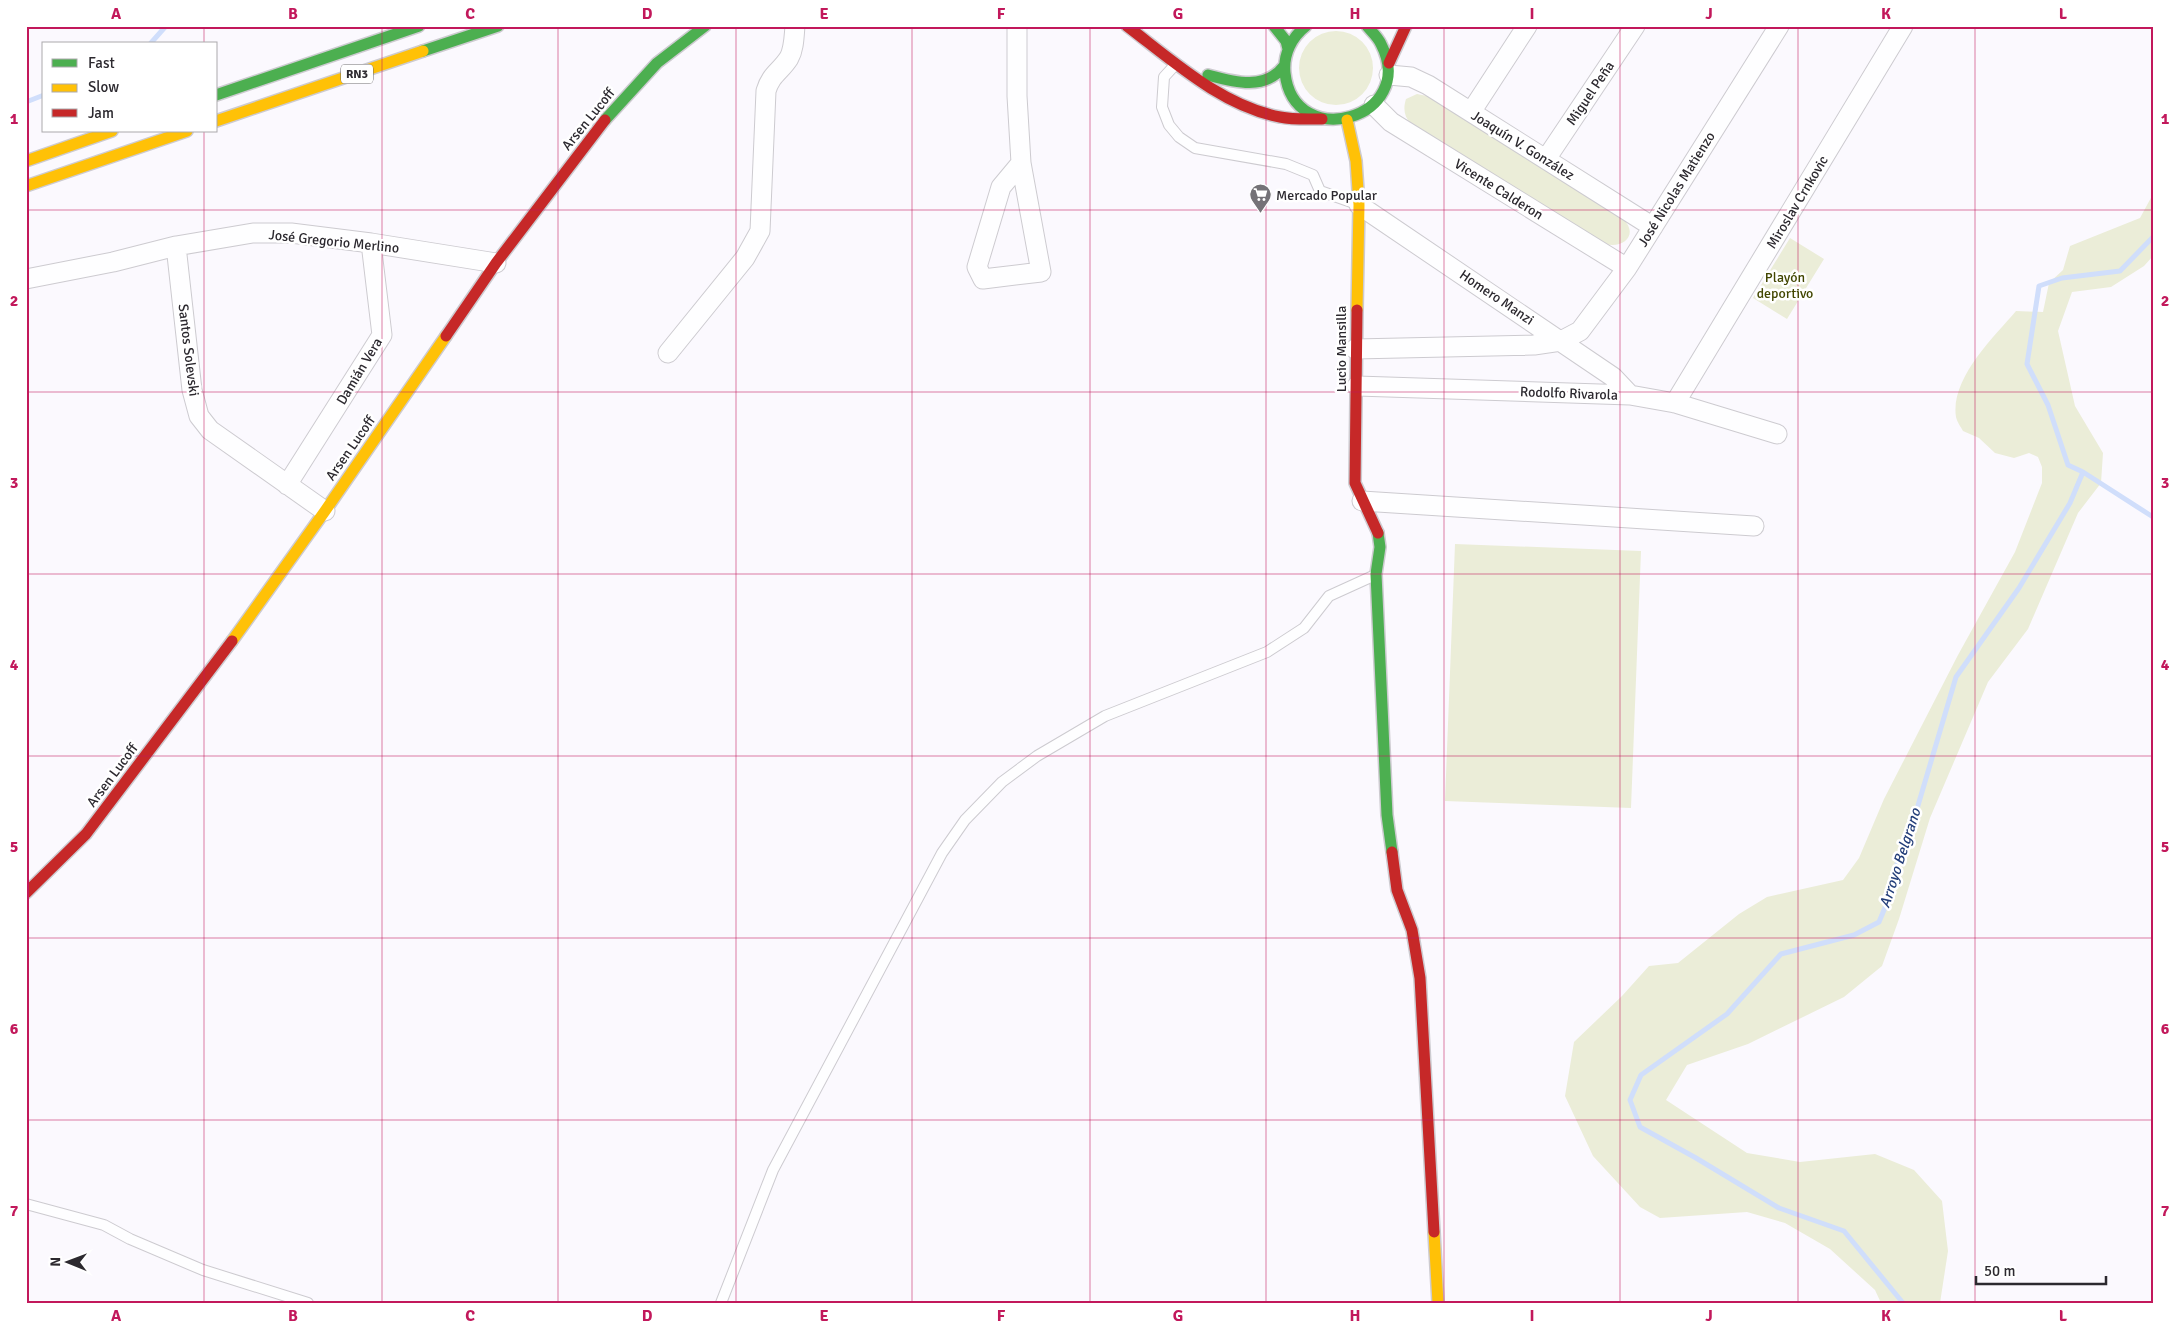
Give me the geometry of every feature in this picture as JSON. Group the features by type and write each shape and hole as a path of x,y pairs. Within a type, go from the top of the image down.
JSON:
{"main road":[{"name":"RN3","path":"218,94 419,26"},
{"name":"RN3","path":"218,121 498,26"},
{"name":"Arsen Lucoff","path":"26,893 86,834 200,685 325,510 496,263 612,111 657,63 705,26"},
{"path":"1127,26 1181,65 1245,106 1271,115 1293,119 1347,120 1357,117 1374,106 1386,86 1389,69 1406,26"},
{"path":"1274,26 1290,45"},
{"path":"1181,65 1238,83 1250,83 1268,78 1282,71 1296,26"},
{"path":"1290,45 1306,26"},
{"path":"1367,26 1376,34 1384,47 1389,69"},
{"path":"1284,66 1286,84 1294,99 1307,111 1322,119"},
{"name":"Lucio Mansilla","path":"1347,120 1356,162 1359,205 1355,483 1362,502 1376,524 1379,541 1376,574 1387,815 1397,890 1412,930 1420,978 1438,1303"},
{"path":"26,161 109,132"},
{"path":"26,186 184,132"}],"street":[{"path":"668,353 745,258 760,231 766,91 770,78 788,59 792,50 795,26"},
{"path":"1017,26 1016,96 1021,163 1041,272 983,279 977,267 1001,188 1021,163"},
{"path":"1471,112 1527,26"},
{"name":"Miguel Peña","path":"1546,160 1635,26"},
{"name":"José Nicolas Matienzo","path":"1562,341 1580,331 1627,268 1779,26"},
{"name":"Miroslav Crnkovic","path":"1675,403 1903,26"},
{"name":"Joaquín V. González","path":"1389,69 1419,80 1653,227"},
{"name":"Vicente Calderon","path":"1374,106 1391,122 1627,268"},
{"name":"Homero Manzi","path":"1359,205 1562,341 1613,377 1630,395"},
{"name":"José Gregorio Merlino","path":"26,279 113,262 176,246 253,233 291,233 371,243 496,263"},
{"name":"Damián Vera","path":"287,485 382,335 371,243"},
{"name":"Santos Solevski","path":"176,246 192,390 199,416 210,430 325,510"},
{"path":"1356,349 1510,346 1562,341"},
{"name":"Rodolfo Rivarola","path":"1356,386 1630,395 1675,403 1777,434"},
{"path":"1362,502 1754,526"}],"lane":[{"path":"1181,65 1164,77 1161,91 1162,107 1178,137 1195,148 1286,164 1313,176 1320,191 1359,205"},
{"path":"721,1303 773,1170 942,853 965,820 1002,782 1072,734 1105,716 1267,652 1304,628 1329,596 1376,574"},
{"path":"26,1204 104,1225 130,1239 203,1270 308,1303"}],"green space":[{"path":"1329,31 1343,31 1357,37 1367,47 1373,61 1371,82 1357,99 1343,105 1329,105 1315,99 1305,89 1299,75 1299,61 1305,47 1315,37"},
{"path":"1417,94 1427,96 1623,219 1630,230 1627,239 1618,244 1605,244 1411,124 1404,109 1405,103 1406,99"},
{"path":"2153,194 2153,256 2144,266 2111,287 2072,292 2058,331 2075,406 2103,453 2101,483 2078,513 2028,629 1988,682 1930,818 1899,919 1882,966 1844,997 1748,1044 1687,1065 1666,1100 1747,1153 1800,1162 1875,1154 1914,1170 1942,1201 1948,1251 1940,1303 1881,1303 1875,1290 1830,1249 1785,1223 1747,1212 1660,1218 1640,1207 1593,1156 1565,1096 1574,1042 1622,996 1649,966 1678,963 1739,914 1767,897 1843,880 1859,858 1884,799 1958,655 2015,552 2042,483 2042,467 2038,457 2029,453 2014,458 1995,453 1979,438 1963,431 1956,417 1956,403 1966,374 1985,346 2016,311 2043,312 2049,283 2063,270 2070,246 2140,218"},
{"name":"Playón deportivo","path":"1790,238 1824,259 1787,319 1753,298"},
{"path":"1455,544 1641,551 1631,808 1445,801"}],"waterway":[{"path":"152,42 166,26"},
{"path":"26,102 42,96"},
{"name":"Arroyo Belgrano","path":"1903,1303 1844,1231 1779,1208 1640,1127 1630,1100 1641,1075 1727,1014 1781,954 1854,935 1879,922 1896,881 1894,870 1906,846 1956,677 2019,588 2070,503 2083,472 2068,465 2048,405 2027,364 2039,286 2062,278 2120,271 2153,237"},
{"path":"2083,472 2153,517"}],"traffic: fast":[{"path":"218,94 419,26"},
{"path":"423,51 498,26"},
{"path":"605,120 657,63 705,26"},
{"path":"1274,26 1286,41 1288,49"},
{"path":"1306,26 1290,46 1285,59 1285,73 1293,98 1309,113 1329,119 1351,117 1370,107 1383,91 1388,70 1381,44 1367,26"},
{"path":"1208,75 1238,82 1258,82 1268,79 1284,66"},
{"path":"1378,533 1380,547 1376,574 1387,815 1392,852"}],"traffic: slow":[{"path":"218,120 423,51"},
{"path":"1347,120 1356,161 1359,205 1357,310"},
{"path":"26,161 109,132"},
{"path":"26,186 184,132"},
{"path":"232,641 446,336"},
{"path":"1434,1232 1438,1303"}],"traffic: jam":[{"path":"1127,26 1180,67 1218,93 1238,103 1280,117 1322,119"},
{"path":"1389,63 1406,26"},
{"path":"446,336 496,263 605,120"},
{"path":"1357,310 1355,483 1378,533"},
{"path":"26,893 86,834 232,641"},
{"path":"1392,852 1397,890 1412,930 1420,978 1434,1232"}],"place":[{"name":"Mercado Popular","path":"1260,214"}]}
